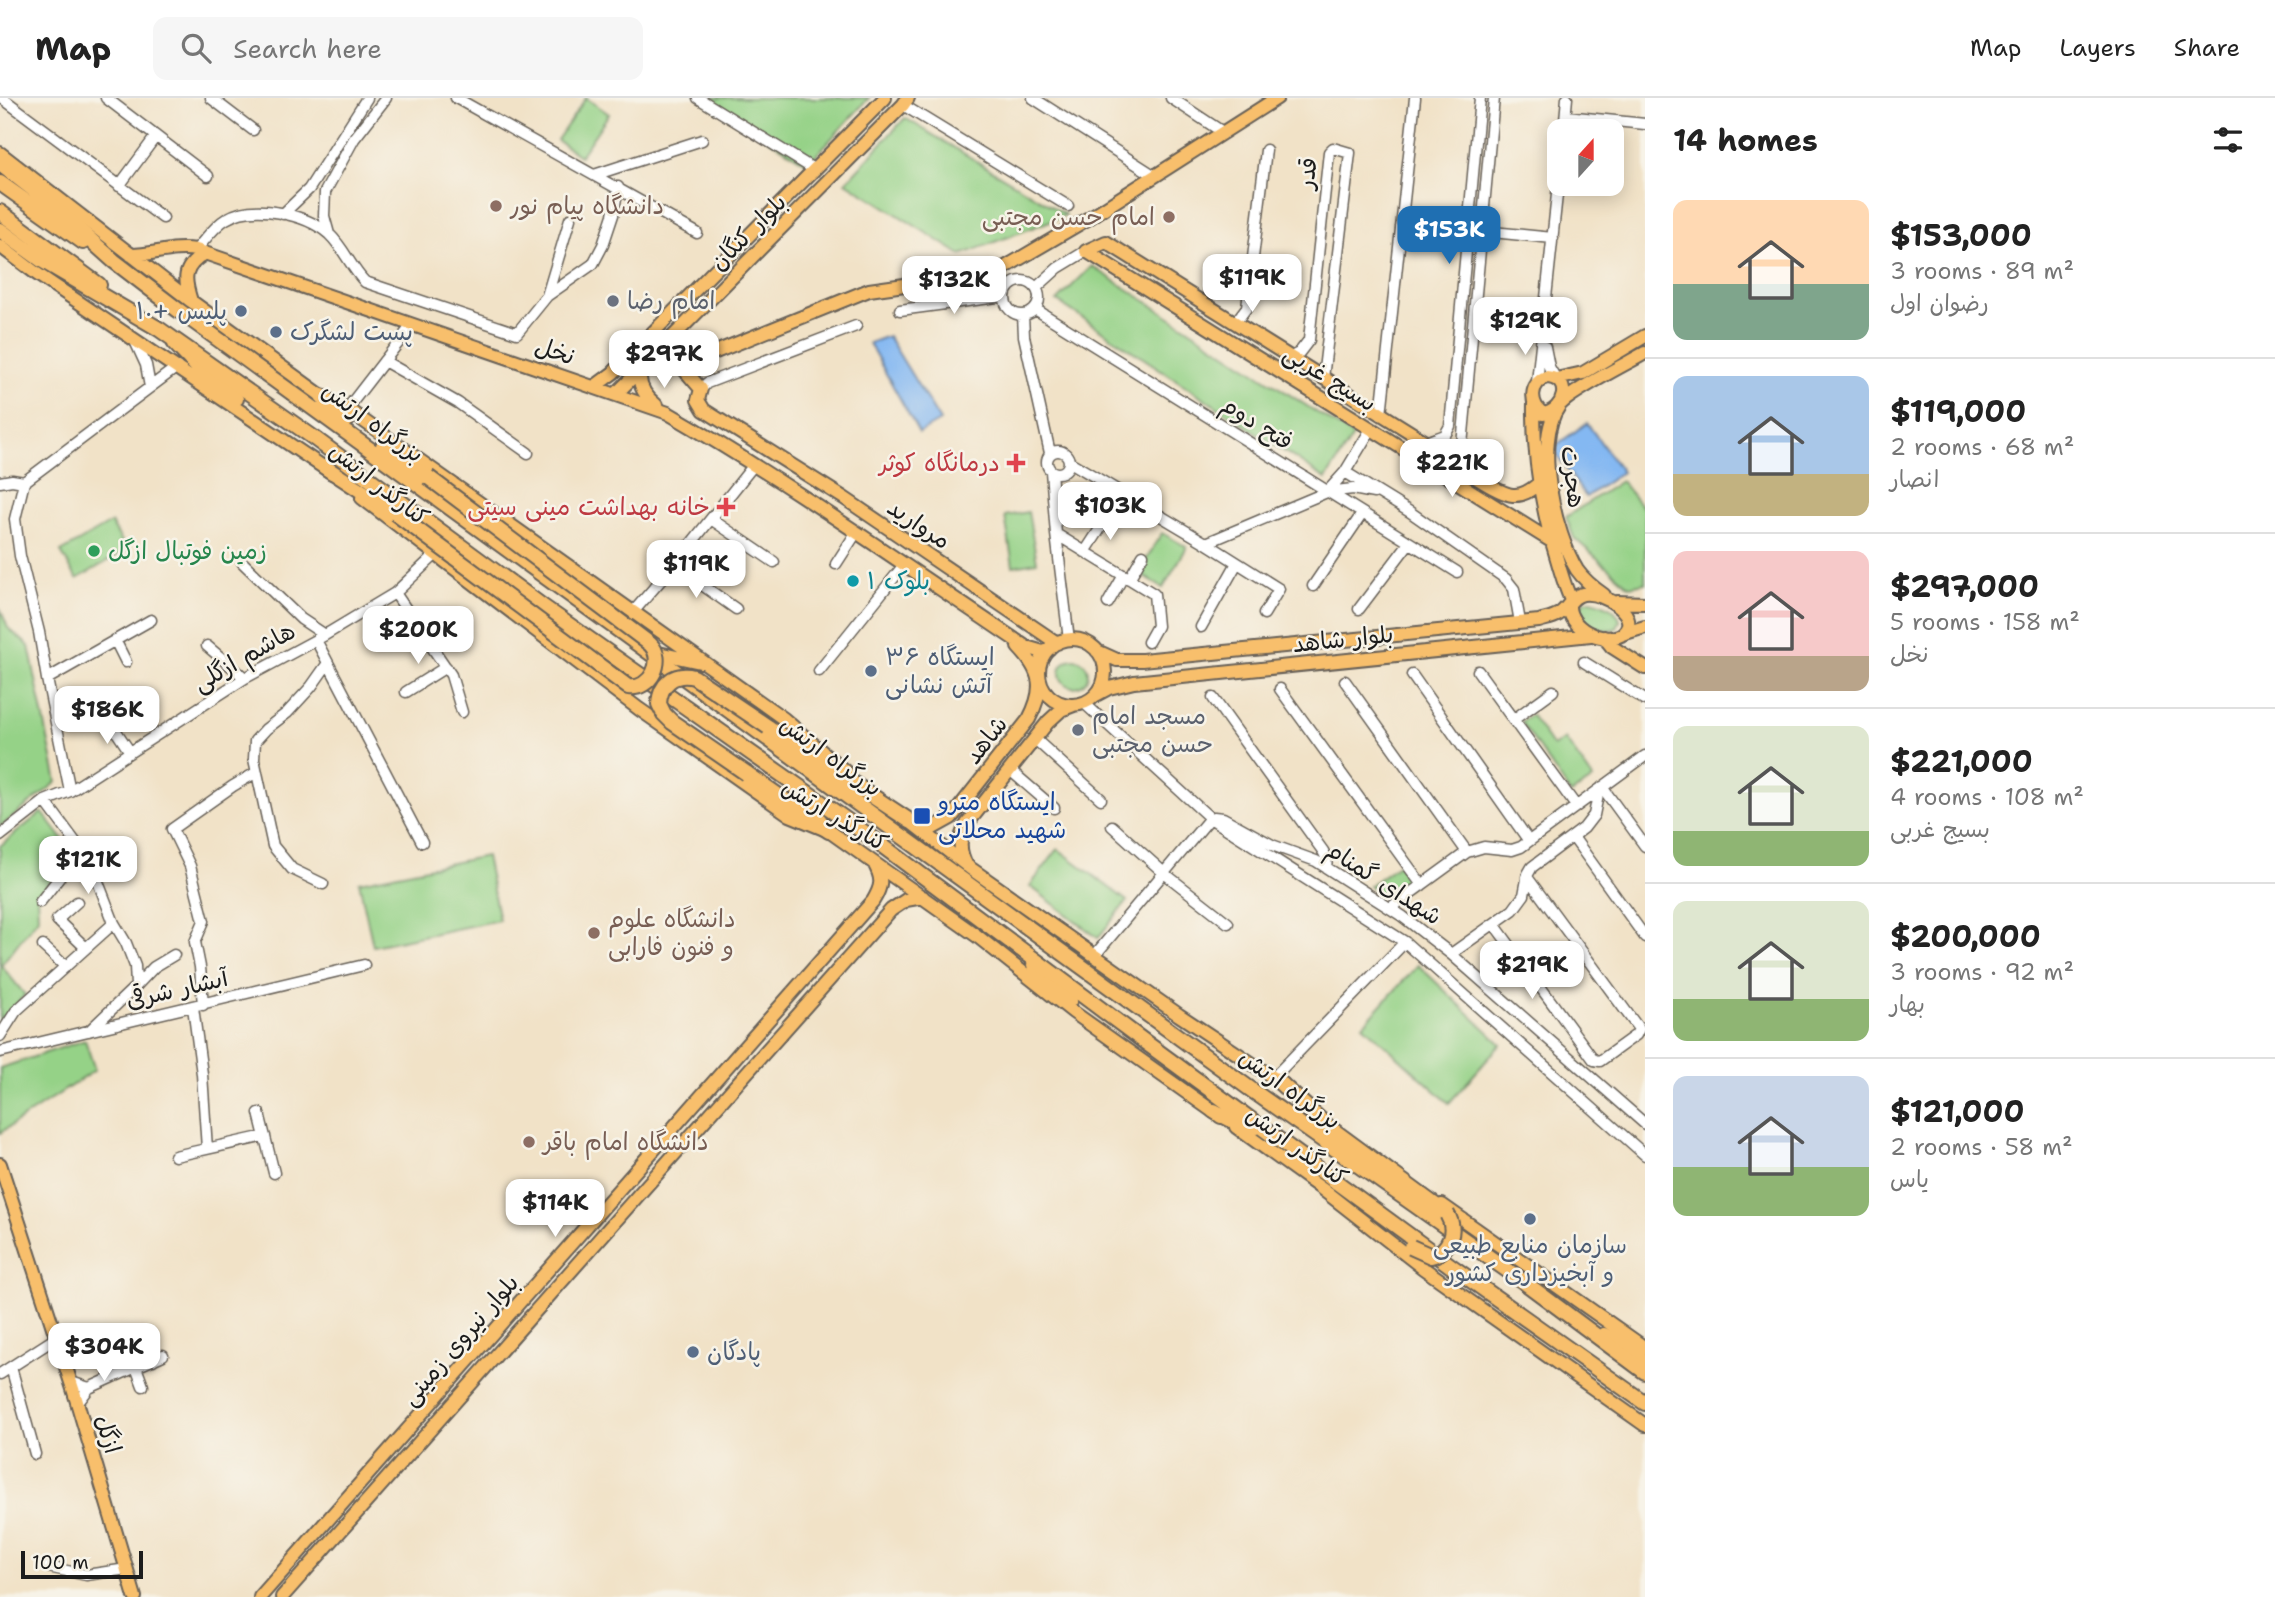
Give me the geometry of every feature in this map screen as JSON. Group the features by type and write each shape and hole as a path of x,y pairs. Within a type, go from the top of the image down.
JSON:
{"highway":[{"name":"بزرگراه ارتش","path":"0,163 114,261 1241,1083 1524,1282 1645,1372"},
{"path":"0,183 72,235 114,261"},
{"path":"0,212 159,329"},
{"name":"بزرگراه ارتش","path":"0,230 43,261 159,329 314,438 541,606 786,777 1145,1042 1645,1403"},
{"path":"322,396 334,410 650,644 656,650 657,657 650,679 638,686 628,687 395,513 325,467"},
{"path":"829,831 664,715 659,704 668,681 682,675 694,677 909,821"},
{"path":"1214,1111 1248,1128 1410,1247 1431,1256 1442,1251 1450,1241 1452,1229 1447,1214 1307,1110 1275,1078"}],"main road":[{"name":"بلوار کنگان","path":"594,387 613,373 885,98"},
{"path":"668,413 646,397 639,378 645,366 681,366 869,290 997,272 1277,98"},
{"name":"بلوار کنگان","path":"616,394 702,309 901,100"},
{"name":"کنارگذر ارتش","path":"0,153 191,301 322,396 347,409 784,719 839,767 970,869 1275,1078 1407,1180 1645,1348"},
{"path":"0,163 28,173"},
{"name":"بسیج غربی","path":"1086,251 1106,242 1426,442 1460,467 1511,495 1530,491 1538,484"},
{"name":"کنارگذر ارتش","path":"0,246 37,274 325,467 435,555 639,709 790,815 829,831 923,897 1073,1012 1322,1189 1423,1268 1645,1425"},
{"name":"نخل","path":"131,255 147,255 170,249 200,252 668,413 856,533 1006,634"},
{"name":"بسیج غربی","path":"1086,251 1551,541"},
{"path":"191,301 185,283 187,271 200,252"},
{"path":"690,296 702,309"},
{"path":"159,329 196,367 325,467"},
{"path":"676,335 680,354 686,357 701,356"},
{"path":"1645,336 1583,373 1556,379 1546,377 1536,382 1534,403 1543,414 1554,411 1561,403 1645,353"},
{"name":"مروارید","path":"681,366 701,389 698,400 704,410 844,498 1059,644"},
{"path":"613,373 611,380 616,384 631,379"},
{"path":"1556,379 1561,383 1564,393 1561,403"},
{"name":"هجرت","path":"1534,403 1534,446 1538,484 1551,541 1570,602"},
{"name":"هجرت","path":"1561,403 1551,420 1547,439 1549,471 1560,531 1578,571 1589,584 1612,600"},
{"path":"1371,429 1381,415"},
{"path":"1645,603 1586,594 1570,602 1569,613 1579,627 1609,636 1645,660"},
{"path":"1609,636 1628,626 1629,618 1627,611 1612,600"},
{"name":"بلوار شاهد","path":"1097,651 1117,660 1142,660 1520,622 1557,616 1570,602"},
{"name":"بلوار شاهد","path":"1096,695 1109,688 1134,682 1576,635 1609,636 1645,626"},
{"path":"1006,634 1035,651 1043,652 1059,644 1080,640 1097,651 1104,668 1104,678 1096,695 1079,704 1065,704 1050,697 1029,659 1006,634"},
{"path":"1609,636 1612,648 1645,668"},
{"path":"1040,677 1040,666 1059,644"},
{"path":"648,651 704,663"},
{"name":"شاهد","path":"954,815 1029,719 1036,701 1040,677"},
{"name":"شاهد","path":"967,824 1061,710 1079,704"},
{"path":"786,777 829,831"},
{"path":"909,821 919,827 930,828 942,824 954,815"},
{"path":"954,815 953,822 956,826 963,827 967,824"},
{"path":"967,824 961,836 960,848 970,869"},
{"path":"873,901 881,887 881,877 874,863"},
{"path":"873,901 884,894 890,894 895,902 891,910"},
{"name":"بلوار نیروی زمینی","path":"282,1597 891,910 906,900 923,897"},
{"name":"بلوار نیروی زمینی","path":"260,1597 873,901"},
{"path":"997,931 1128,1049"},
{"path":"775,1015 788,1027"},
{"name":"ازگل","path":"1,1173 71,1382 135,1597"},
{"path":"1423,1268 1491,1294"},
{"path":"1524,1282 1645,1361"},
{"path":"393,1447 405,1458"}],"street":[{"path":"2,98 163,218"},
{"path":"106,98 208,176"},
{"path":"211,98 253,130"},
{"path":"283,214 309,189 367,98"},
{"path":"329,234 324,216 325,192 354,139 386,98"},
{"path":"456,98 697,233"},
{"path":"698,98 815,170"},
{"path":"1033,98 1155,176"},
{"path":"1171,98 1224,133"},
{"path":"1381,415 1415,98"},
{"path":"1426,442 1446,435 1450,426 1480,98"},
{"path":"1460,467 1494,98"},
{"path":"1566,119 1567,98"},
{"path":"901,100 1068,206"},
{"path":"1566,116 1645,124"},
{"path":"120,186 156,136"},
{"path":"594,175 702,140"},
{"name":"قدر","path":"1291,357 1299,353 1309,341 1329,152 1333,148 1340,149 1350,153 1323,378"},
{"path":"1235,323 1248,307 1266,150"},
{"path":"200,252 225,219 242,213 274,211 307,220 329,234 354,271 365,282 517,333 547,296 593,264 614,215 618,187"},
{"path":"1536,382 1557,196"},
{"path":"547,296 570,219"},
{"path":"1401,228 1468,231"},
{"path":"1482,231 1553,238"},
{"path":"1036,288 1058,268 1086,251"},
{"path":"1026,282 1036,288 1039,298 1035,309 1023,315 1010,310 1005,296 1015,283 1026,282"},
{"path":"900,310 1005,296"},
{"name":"فتح دوم","path":"1035,309 1457,572"},
{"path":"1023,315 1024,336 1050,453"},
{"path":"347,409 412,325"},
{"path":"701,389 707,383 856,326"},
{"path":"1543,336 1546,358 1556,379"},
{"path":"133,337 146,365 150,387"},
{"path":"384,361 458,403 527,453"},
{"path":"70,790 39,632 20,556 15,519 24,482 177,367"},
{"path":"1327,492 1345,472 1371,429"},
{"path":"1059,644 1056,534 1051,471 1046,460 1050,453 1057,450 1065,452 1070,462 1279,589 1264,614"},
{"path":"1051,471 1065,471 1070,462"},
{"path":"634,611 753,466"},
{"path":"1345,472 1449,538 1506,579 1514,589 1520,622"},
{"path":"0,482 24,482"},
{"path":"1206,543 1327,492 1353,489 1381,494"},
{"path":"1313,586 1362,514"},
{"path":"1085,552 1109,515"},
{"path":"711,519 774,562"},
{"path":"836,565 856,533"},
{"path":"1056,534 1154,594 1157,626 1148,642"},
{"path":"1359,609 1409,543"},
{"name":"هاشم ازگلی","path":"0,836 44,801 70,790 130,752 242,674 320,638 395,593 435,555"},
{"path":"1108,603 1143,555"},
{"path":"242,562 320,638 328,663 422,842"},
{"path":"1201,627 1237,562"},
{"path":"674,565 736,609"},
{"path":"819,671 904,565"},
{"path":"395,593 451,675 462,712"},
{"path":"47,679 151,620"},
{"path":"115,640 126,662"},
{"path":"207,646 242,674"},
{"path":"1584,662 1645,700"},
{"path":"323,884 292,869 273,846 254,759 255,741 311,687 328,663"},
{"path":"405,692 446,667"},
{"path":"1478,671 1576,806"},
{"path":"1412,675 1530,841"},
{"path":"1345,681 1467,852"},
{"path":"1280,689 1422,885"},
{"path":"1513,720 1553,691"},
{"path":"1213,698 1324,850 1326,867"},
{"path":"1079,704 1210,818 1405,942 1645,1155"},
{"path":"110,722 130,752"},
{"path":"1035,739 1101,799"},
{"path":"1391,908 1467,852 1484,848 1514,850 1530,841 1645,756"},
{"path":"1010,770 1054,807"},
{"path":"207,1149 198,1006 201,967 195,942 204,921 190,866 172,829 223,792 257,772"},
{"path":"1451,954 1520,903 1532,867 1591,820 1600,789"},
{"path":"1600,789 1645,846"},
{"path":"44,801 86,858 135,966 136,986"},
{"name":"شهدای گمنام","path":"1210,818 1218,816 1272,845 1317,861 1391,908 1451,954 1645,1124"},
{"path":"1095,956 1210,818"},
{"path":"1112,826 1164,873 1228,923"},
{"path":"1573,837 1645,937"},
{"path":"40,902 63,873 86,858"},
{"path":"1494,923 1594,1060 1600,1061 1636,1035 1639,1029 1527,877"},
{"path":"77,902 57,920 86,948"},
{"path":"0,1036 16,1011 114,923"},
{"path":"1275,1078 1405,942"},
{"path":"43,946 65,966"},
{"path":"89,1031 154,967 174,955"},
{"name":"آبشار شرقی","path":"0,1052 364,965"},
{"path":"259,1112 274,1173"},
{"path":"176,1156 265,1136"},
{"path":"0,1374 56,1338"},
{"path":"77,1404 89,1388 158,1358 147,1343"},
{"path":"11,1367 35,1454"},
{"path":"136,1367 143,1387"},
{"path":"71,1382 89,1388"},
{"path":"48,1567 86,1575 127,1569"}],"green space":[{"path":"586,98 609,114 580,156 557,140"},
{"path":"704,98 869,98 808,164"},
{"path":"905,118 1066,215 961,255 846,182"},
{"path":"1092,266 1353,436 1326,479 1057,301"},
{"path":"1621,481 1645,510 1645,583 1629,586 1574,538 1566,517"},
{"path":"1028,512 1037,562 1013,566 1005,516"},
{"name":"زمین فوتبال ازگل","path":"111,523 127,550 77,579 61,552"},
{"path":"1162,533 1187,547 1163,588 1138,573"},
{"path":"1591,600 1613,609 1620,621 1617,628 1596,628 1578,617 1578,607"},
{"path":"0,608 8,628 29,646 57,782 0,827"},
{"path":"1074,659 1084,663 1088,673 1084,683 1074,687 1064,683 1060,673 1064,663"},
{"path":"1531,715 1553,747 1565,739 1593,779 1571,794 1521,722"},
{"path":"42,812 78,859 37,894 38,918 1,965 25,995 0,1021 0,846"},
{"path":"1058,849 1127,901 1098,938 1030,886"},
{"path":"486,856 499,920 373,946 359,882"},
{"path":"1398,865 1412,884 1390,899 1369,886"},
{"path":"1418,965 1501,1044 1449,1103 1363,1025"},
{"path":"85,1040 95,1070 0,1133 0,1068"}],"water":[{"path":"888,336 940,421 919,433 869,343"},
{"path":"1587,423 1622,472 1586,497 1552,448"}],"place":[{"name":"دانشگاه پیام نور","path":"496,206"},
{"name":"امام حسن مجتبی","path":"1169,217"},
{"name":"امام رضا","path":"613,301"},
{"name":"پلیس +۱۰","path":"241,311"},
{"name":"پست لشگرک","path":"276,332"},
{"name":"درمانگاه کوثر","path":"1016,463"},
{"name":"خانه بهداشت مینی سیتی","path":"726,507"},
{"name":"زمین فوتبال ازگل","path":"94,551"},
{"name":"۱ بلوک","path":"853,581"},
{"name":"ایستگاه ۳۶ آتش نشانی","path":"871,671"},
{"name":"مسجد امام حسن مجتبی","path":"1078,730"},
{"name":"ایستگاه مترو شهید محلاتی","path":"922,816"},
{"name":"دانشگاه علوم و فنون فارابی","path":"594,933"},
{"name":"دانشگاه امام باقر","path":"529,1142"},
{"name":"سازمان منابع طبیعی و آبخیزداری کشور","path":"1530,1219"},
{"name":"پادگان","path":"693,1352"}]}
